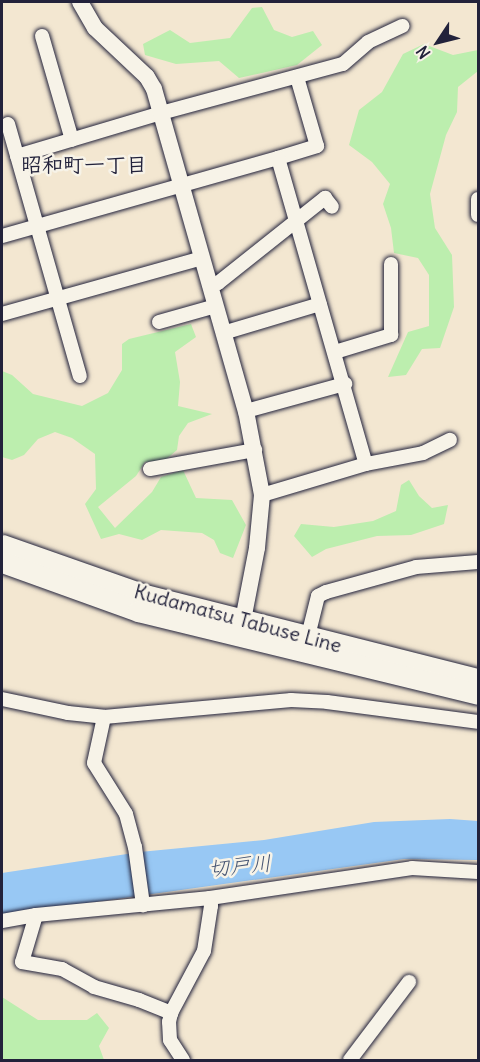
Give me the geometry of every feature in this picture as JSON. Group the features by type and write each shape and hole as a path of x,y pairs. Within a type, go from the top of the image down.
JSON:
{"main road":[{"name":"Kudamatsu Tabuse Line","path":"2,545 241,629 478,694"},
{"name":"Kudamatsu Tabuse Line","path":"2,562 138,611 241,629 308,636 478,679"}],"street":[{"path":"80,2 94,28 147,76 154,88 246,411 262,495 257,548 241,629"},
{"path":"17,156 162,113 343,64 368,42 402,26"},
{"path":"42,36 72,140"},
{"path":"2,236 317,146 297,77"},
{"path":"8,124 80,376"},
{"path":"278,158 345,384 366,464"},
{"path":"210,286 218,283 296,218 324,198 332,207"},
{"path":"478,199 478,215"},
{"path":"2,314 202,258"},
{"path":"335,352 391,335 392,264"},
{"path":"223,333 320,304"},
{"path":"159,322 216,306"},
{"path":"246,411 345,384"},
{"path":"262,495 366,464 423,453 450,440"},
{"path":"150,469 255,450"},
{"path":"308,636 318,596 326,592 416,567 478,562"},
{"path":"2,699 68,713 104,717 291,700 327,702 478,722"},
{"path":"104,717 94,763 126,814 135,847 142,902"},
{"path":"2,921 142,902 210,898 412,868 478,872"},
{"path":"174,1057 170,1040 171,1013 204,951 211,906 210,898"},
{"path":"36,915 22,962 62,969 94,987 139,1000 171,1013"},
{"path":"350,1060 409,982"}],"green space":[{"path":"262,7 274,30 292,37 313,31 322,45 297,65 239,78 219,61 176,64 145,55 143,44 170,30 190,43 230,38 252,8"},
{"path":"424,44 453,55 478,50 478,71 458,87 457,112 446,135 430,194 435,228 452,255 454,307 440,348 422,349 406,375 388,377 408,332 429,326 429,275 418,258 394,253 391,228 383,204 390,184 372,162 349,145 359,110 382,92 403,54"},
{"path":"191,324 196,337 175,352 180,382 178,406 212,414 188,423 179,436 177,450 164,461 145,462 136,476 98,507 115,528 152,492 161,477 183,470 196,498 232,500 246,525 233,558 220,553 214,540 202,533 161,530 142,540 119,534 101,539 85,504 96,489 95,454 72,438 55,432 38,439 24,455 12,460 2,457 2,371 12,375 33,394 82,406 108,393 122,370 122,344 129,339"},
{"path":"409,480 419,496 432,508 448,505 444,524 411,535 377,536 326,549 312,557 294,536 301,524 334,527 373,521 396,511 401,485"},
{"path":"2,997 38,1020 87,1020 97,1013 109,1028 99,1046 104,1060 2,1060"}],"water":[{"name":"切戸川","path":"450,819 478,821 478,860 404,859 2,915 2,873 140,852 264,840 374,822"}],"district":[{"name":"昭和町一丁目","path":"84,165"}]}
